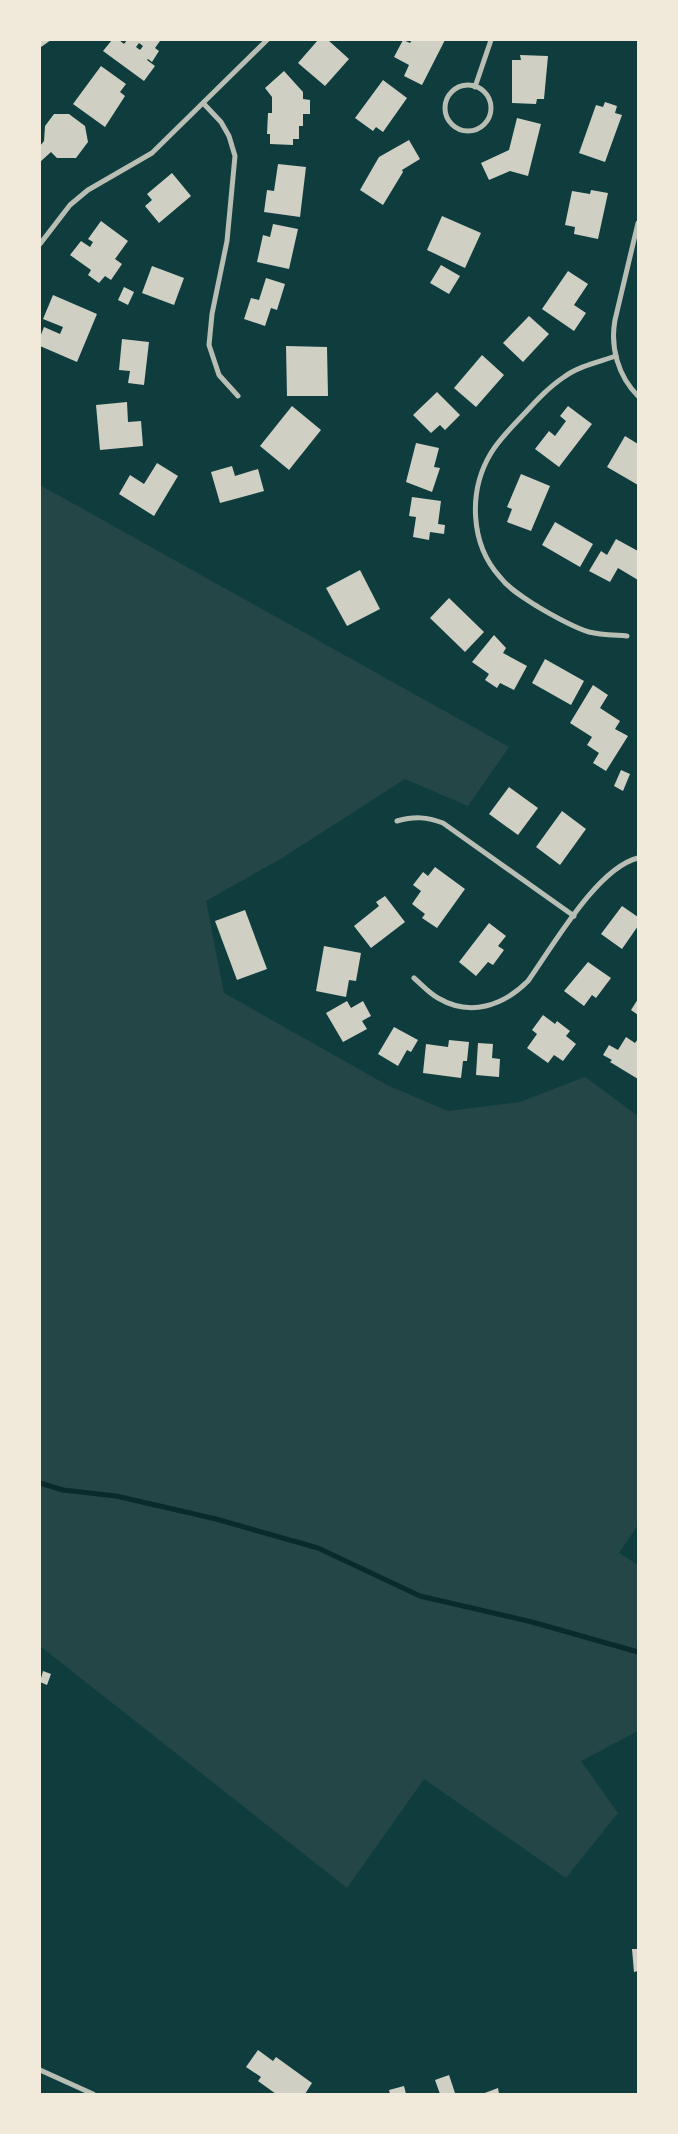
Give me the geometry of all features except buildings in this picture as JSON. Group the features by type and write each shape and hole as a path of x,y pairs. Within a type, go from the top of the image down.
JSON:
{"street":[{"path":"40,244 70,205 88,190 152,153 267,40"},
{"path":"475,87 491,40"},
{"path":"460,86 475,87 488,95 492,105 492,114 484,126 468,132 455,128 450,123 445,109 446,101 452,92 460,86"},
{"path":"204,104 225,129 235,156 227,241 212,314 209,345 219,375 238,396"},
{"path":"638,223 614,322 613,345 623,378 638,396"},
{"path":"616,356 564,376 543,393 506,433 490,455 479,481 475,501 475,520 479,539 487,559 499,577 521,596 560,620 591,632 627,636"},
{"path":"397,821 411,817 428,817 443,823 574,916"},
{"path":"414,978 438,998 457,1006 471,1009 496,1004 518,992 528,981 600,881 616,867 638,858"},
{"path":"40,2070 93,2094"}],"shaded area":[{"path":"40,485 509,747 468,806 405,779 282,858 206,901 224,993 387,1085 448,1111 520,1102 585,1077 638,1116 638,1525 619,1553 638,1565 638,1731 581,1761 618,1813 566,1878 424,1779 347,1888 40,1646"}],"waterway":[{"path":"40,1483 63,1490 116,1496 216,1519 318,1548 420,1596 532,1622 638,1652"}]}
